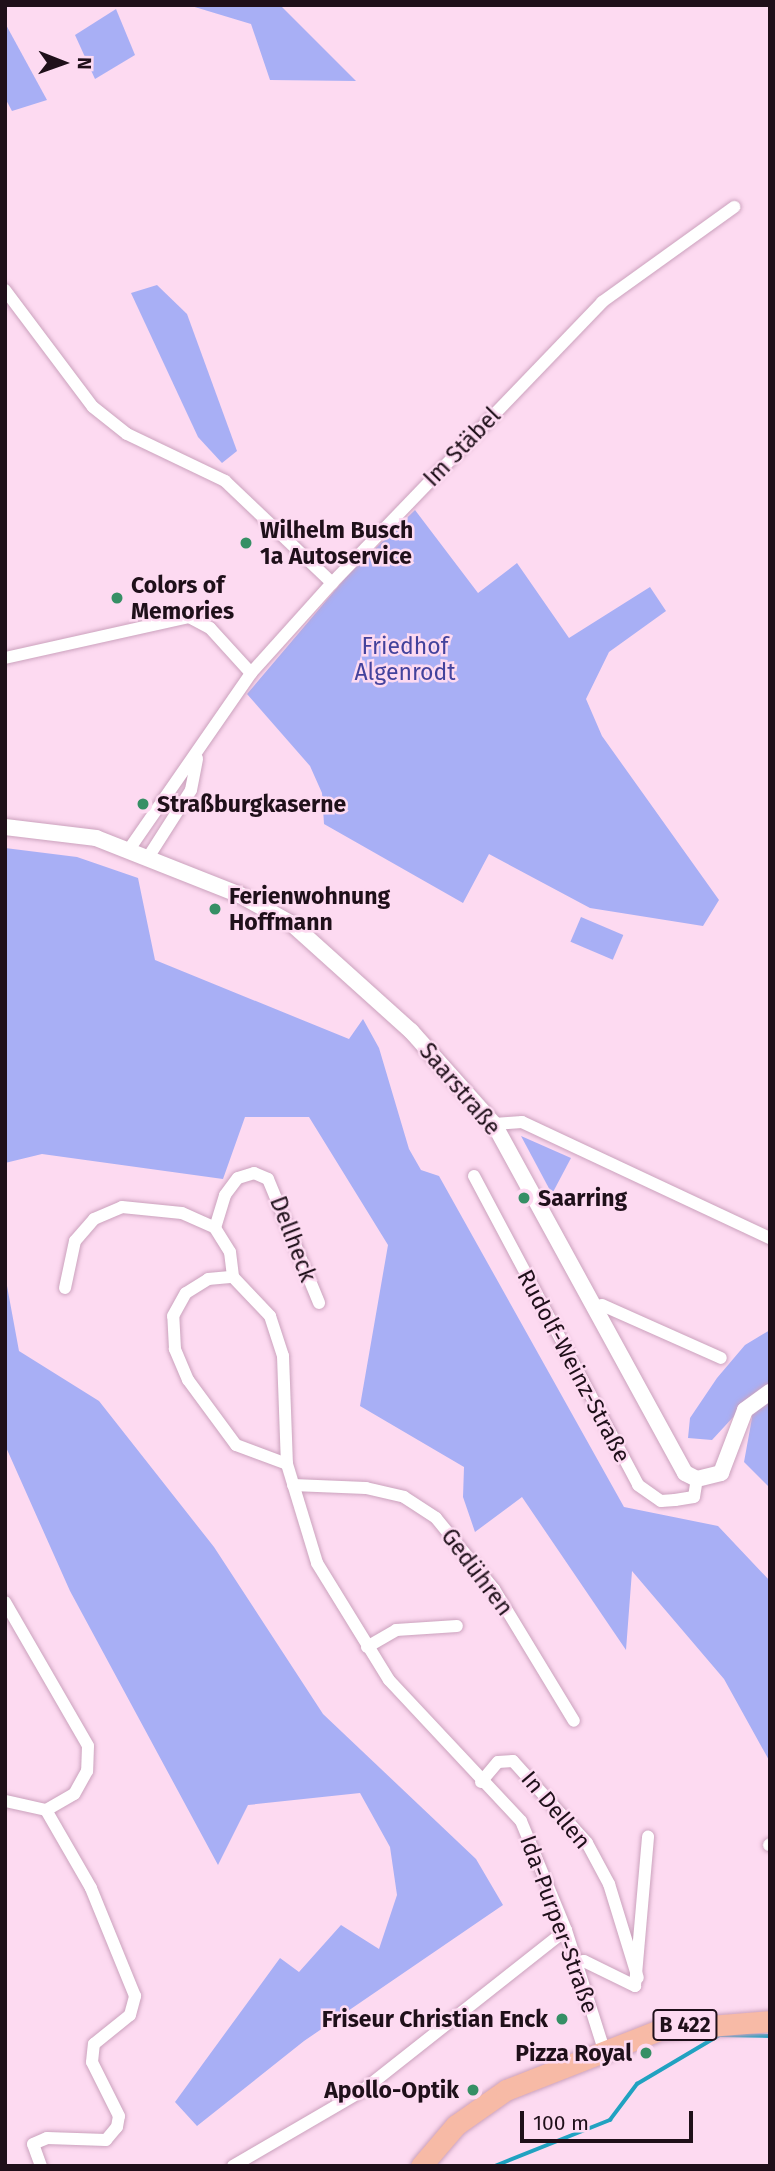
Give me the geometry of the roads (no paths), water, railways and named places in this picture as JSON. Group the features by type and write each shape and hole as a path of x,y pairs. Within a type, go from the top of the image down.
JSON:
{"main road":[{"name":"B 422","path":"421,2166 485,2103 604,2050 683,2025 770,2021"}],"street":[{"name":"Im Stäbel","path":"130,848 198,755 251,673 332,583 602,302 734,207"},
{"path":"5,290 93,407 127,434 225,481 332,583"},
{"path":"5,658 189,617 210,628 251,673"},
{"name":"Im Stäbel","path":"149,856 191,790 198,755"},
{"name":"Saarstraße","path":"5,827 54,830 130,848 292,925 411,1031 494,1124 673,1460 697,1479"},
{"path":"494,1124 522,1122 770,1238"},
{"name":"Dellheck","path":"215,1228 225,1195 238,1178 254,1173 268,1179 319,1303"},
{"name":"Rudolf-Weinz-Straße","path":"474,1176 638,1485 661,1501 675,1500 694,1497 697,1479"},
{"path":"65,1288 75,1241 110,1210 161,1209 215,1228 230,1252 233,1277 208,1279 186,1293 173,1316 176,1349 221,1432 253,1455 287,1464"},
{"name":"Ida-Purper-Straße","path":"233,1277 260,1302 279,1336 287,1464 317,1563 367,1647 419,1717 533,1840 566,1930 604,2050"},
{"path":"593,1308 602,1305 721,1358"},
{"path":"697,1479 721,1473 745,1410 770,1392"},
{"name":"Gedühren","path":"293,1485 366,1488 404,1497 436,1518 494,1589 574,1721"},
{"path":"5,1602 88,1746 87,1771 74,1794 46,1810 5,1801"},
{"path":"367,1647 396,1630 457,1626"},
{"name":"In Dellen","path":"481,1782 498,1762 513,1761 587,1843 610,1884 638,1978"},
{"path":"41,2166 33,2144 47,2138 106,2140 117,2127 119,2116 92,2062 94,2044 130,2015 135,1996 90,1888 46,1810"},
{"path":"575,1963 584,1961 628,1988 638,1978 648,1837"},
{"path":"233,2166 362,2091 566,1930"}],"waterway":[{"path":"495,2166 610,2120 637,2084 720,2035 770,2036"}],"place":[{"name":"Wilhelm Busch 1a Autoservice","path":"246,543"},
{"name":"Colors of Memories","path":"117,598"},
{"name":"Straßburgkaserne","path":"143,804"},
{"name":"Ferienwohnung Hoffmann","path":"215,909"},
{"name":"Saarring","path":"524,1198"},
{"name":"Friseur Christian Enck","path":"562,2019"},
{"name":"Pizza Royal","path":"646,2053"},
{"name":"Apollo-Optik","path":"473,2090"}],"park label":[{"name":"Friedhof Algenrodt","path":"405,659"}]}
